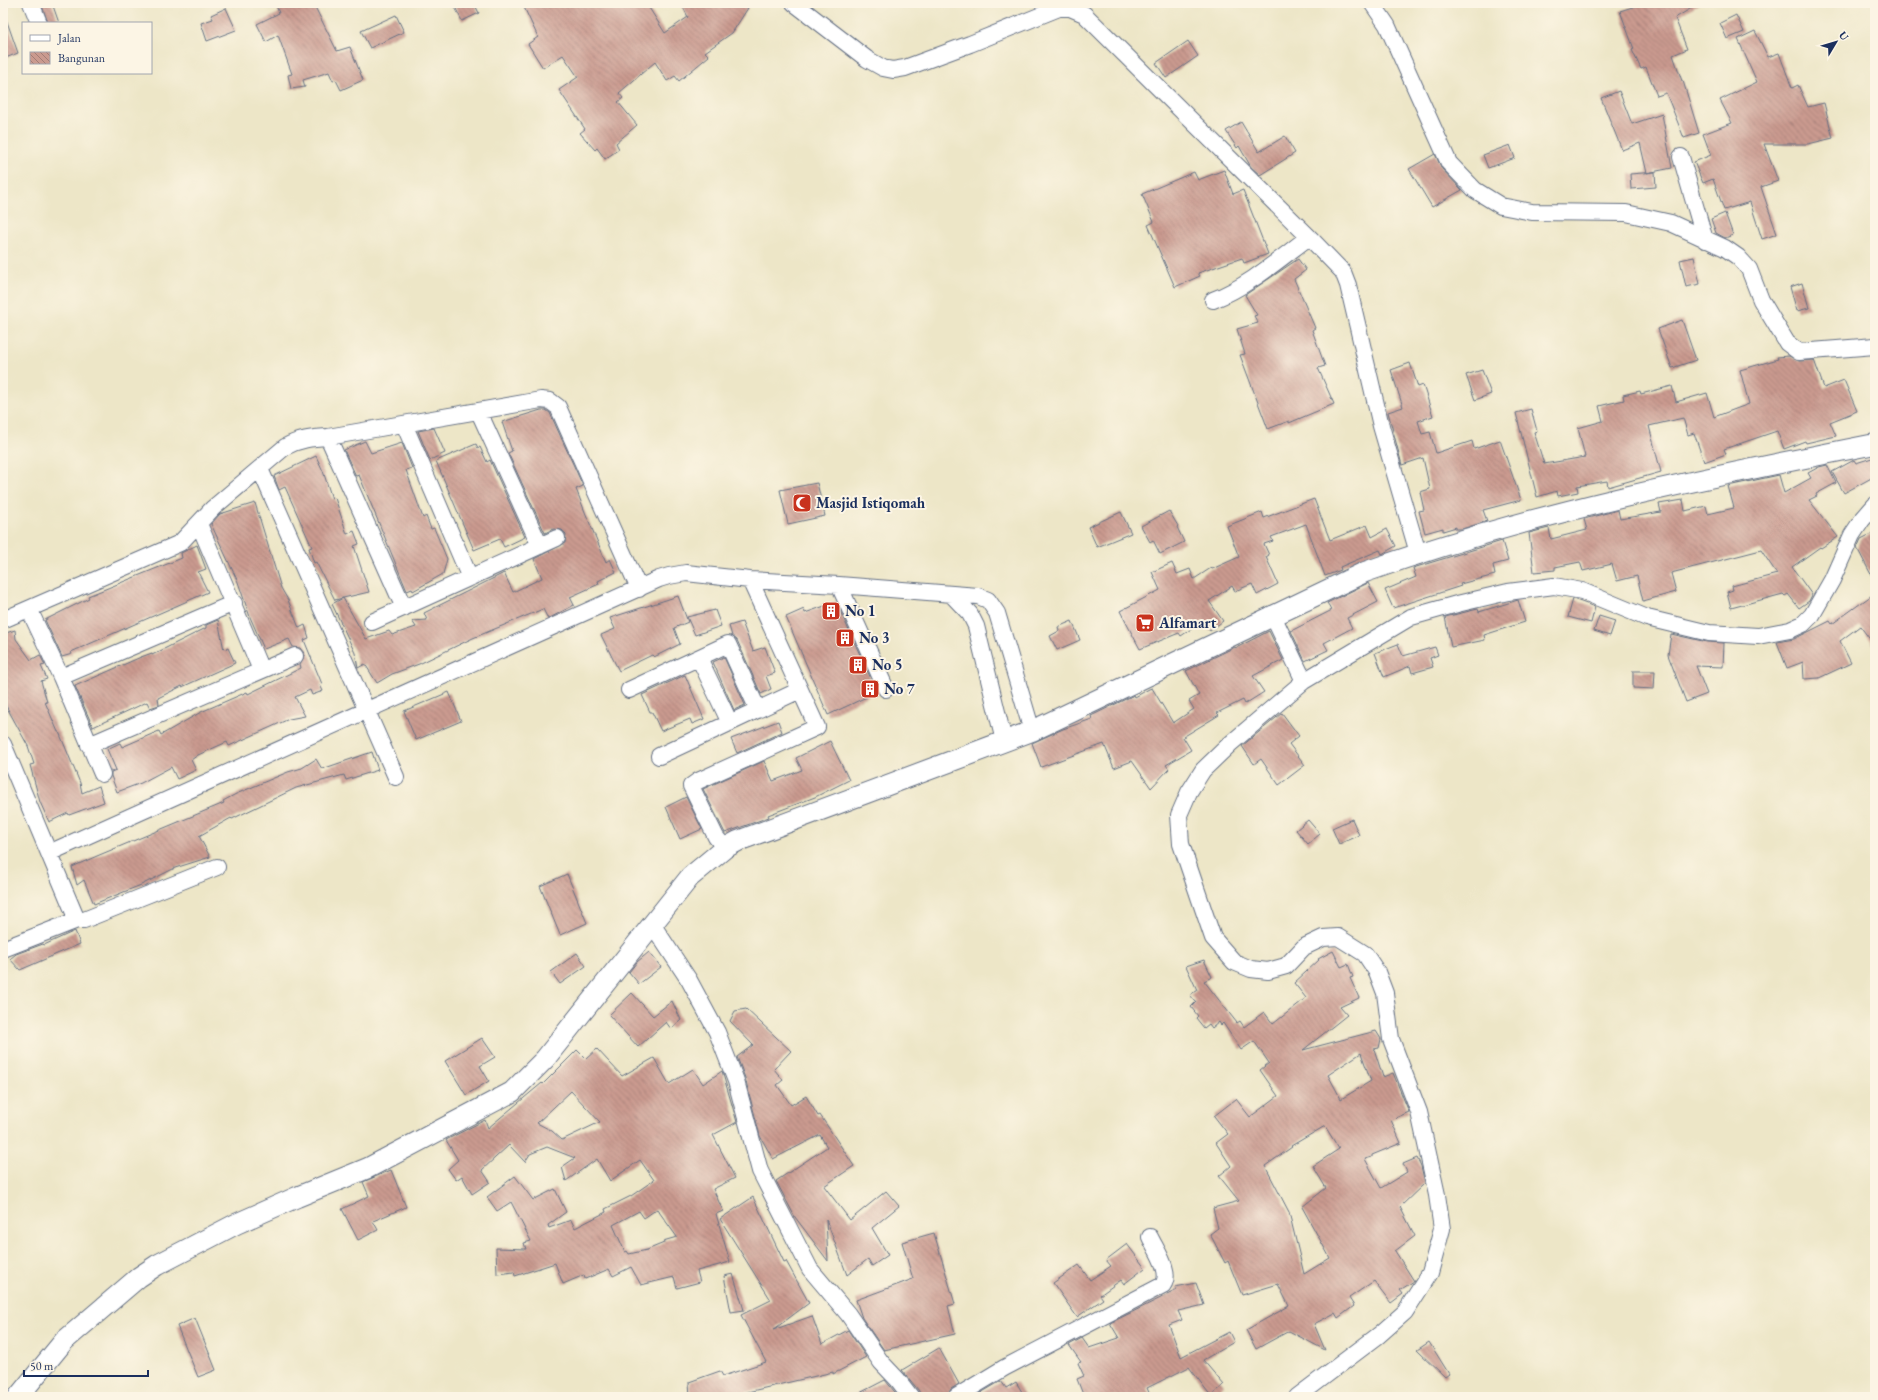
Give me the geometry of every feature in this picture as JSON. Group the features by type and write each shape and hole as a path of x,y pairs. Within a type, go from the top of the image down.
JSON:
{"street":[{"path":"31,3 39,22"},
{"path":"794,3 867,59 883,68 892,70 905,68 970,44 1059,8 1086,8 1343,272 1348,285 1381,426 1418,553"},
{"path":"1372,3 1387,25 1449,163 1475,190 1501,206 1532,212 1626,214 1671,223 1705,240 1726,248 1738,257 1749,269 1761,300 1787,343 1799,352 1875,346"},
{"path":"1681,157 1705,240"},
{"path":"1213,300 1232,293 1309,237"},
{"path":"3,620 180,543 213,508 285,447 294,442 304,439 328,437 479,412 541,400 550,400 558,407 639,589"},
{"path":"479,412 540,546"},
{"path":"404,424 470,578"},
{"path":"328,437 404,608"},
{"path":"18,1397 64,1341 139,1277 157,1265 243,1221 297,1196 368,1168 512,1092 545,1059 690,877 725,848 1032,731 1272,614 1364,572 1418,553 1481,533 1580,506 1752,468 1875,444"},
{"path":"260,469 396,777"},
{"path":"1297,1397 1379,1335 1405,1312 1430,1273 1442,1229 1437,1195 1419,1112 1391,1039 1385,993 1377,972 1365,954 1338,937 1323,938 1304,947 1286,966 1268,971 1251,969 1234,962 1214,938 1181,844 1179,815 1189,792 1203,770 1230,744 1304,681 1411,617 1508,592 1554,586 1582,591 1647,618 1709,633 1758,636 1790,630 1803,624 1812,615 1832,580 1852,535 1875,505"},
{"path":"199,524 234,603 261,670"},
{"path":"372,622 557,538"},
{"path":"50,853 639,589 669,576 686,573 750,580 952,594 972,594 988,600 993,606 1002,631 1032,731"},
{"path":"725,848 716,837 692,786 698,781 817,727 750,580"},
{"path":"839,585 886,690"},
{"path":"952,594 970,614 976,626 1004,741"},
{"path":"61,677 234,603"},
{"path":"29,609 61,677 102,774"},
{"path":"1272,614 1304,681"},
{"path":"629,690 728,644 758,710"},
{"path":"89,744 295,656"},
{"path":"699,658 730,723"},
{"path":"659,756 800,690"},
{"path":"3,744 9,773 50,853 77,920"},
{"path":"3,949 77,920 84,920 217,867"},
{"path":"652,924 689,980 718,1032 736,1081 760,1171 810,1269 848,1314 881,1362 911,1397"},
{"path":"956,1397 1004,1368 1163,1285 1166,1281 1166,1273 1150,1237"}],"building":[{"path":"41,3 52,3 59,22 48,22"},
{"path":"275,3 313,3 337,51 350,47 363,80 341,90 336,80 333,81 329,72 303,80 305,87 291,89 288,75 292,74 278,35 266,42 257,24 279,13"},
{"path":"453,3 474,3 479,13 462,21"},
{"path":"522,3 646,3 665,33 688,17 681,3 740,3 748,8 732,33 705,52 709,56 679,81 675,76 667,81 655,62 619,93 623,98 618,102 637,125 616,143 619,149 605,159 597,148 595,150 580,133 585,129 559,90 578,77 563,55 543,68 528,44 538,37"},
{"path":"1645,3 1700,3 1675,18 1687,49 1673,55 1683,81 1699,133 1684,138 1666,93 1657,96 1646,67 1641,69 1632,50 1634,49 1620,11"},
{"path":"226,8 236,30 207,41 201,23 213,19 211,15"},
{"path":"396,15 404,32 370,48 361,31"},
{"path":"1736,15 1744,32 1727,39 1720,23"},
{"path":"3,16 5,16 18,53 3,59"},
{"path":"1755,31 1768,57 1779,53 1792,88 1798,85 1808,107 1824,103 1833,138 1808,144 1764,144 1778,181 1761,187 1777,234 1762,239 1750,202 1724,210 1713,179 1703,183 1694,162 1711,155 1703,134 1732,123 1720,100 1757,82 1738,39"},
{"path":"1188,41 1198,56 1166,78 1156,63"},
{"path":"1619,91 1632,124 1662,114 1672,168 1647,173 1640,143 1622,150 1601,98"},
{"path":"1241,122 1259,152 1285,136 1295,153 1260,175 1251,167 1239,146 1237,148 1226,131"},
{"path":"1510,145 1515,158 1488,168 1483,155"},
{"path":"1435,154 1442,169 1462,190 1432,207 1409,169"},
{"path":"1224,170 1233,194 1243,190 1268,254 1244,263 1242,258 1198,273 1200,276 1175,287 1148,225 1154,222 1142,194 1194,172 1198,180"},
{"path":"1655,172 1656,187 1631,189 1630,174"},
{"path":"1725,213 1733,235 1725,238 1716,233 1711,219"},
{"path":"1694,257 1700,284 1686,287 1680,260"},
{"path":"1298,259 1306,270 1294,279 1315,328 1312,330 1325,366 1318,368 1334,404 1289,423 1289,421 1268,429 1240,355 1245,354 1237,329 1258,323 1254,316 1257,315 1245,295"},
{"path":"1802,283 1809,308 1797,311 1790,287"},
{"path":"1682,320 1696,360 1672,368 1658,329"},
{"path":"1789,356 1799,361 1814,360 1824,388 1844,380 1857,411 1830,422 1836,436 1806,443 1805,441 1784,449 1777,431 1724,449 1726,454 1704,462 1694,433 1688,435 1683,418 1649,426 1661,472 1608,487 1607,481 1577,486 1578,492 1558,496 1557,491 1537,497 1516,413 1531,409 1537,431 1534,432 1544,464 1585,457 1578,428 1603,421 1599,406 1624,400 1623,395 1640,391 1641,394 1672,386 1676,402 1707,393 1714,417 1749,404 1740,370 1778,359 1777,357"},
{"path":"1410,363 1418,387 1423,385 1433,416 1418,421 1422,434 1430,432 1436,453 1472,441 1474,449 1500,440 1521,500 1483,510 1487,521 1462,529 1456,529 1456,527 1443,531 1443,528 1425,533 1419,511 1424,510 1420,492 1430,489 1423,458 1402,465 1388,412 1403,407 1391,370"},
{"path":"1482,370 1491,394 1475,400 1466,375"},
{"path":"541,410 546,410 550,413 583,486 576,489 585,512 606,562 610,559 616,572 598,581 599,584 570,597 574,605 548,619 543,609 473,638 419,664 392,674 377,683 365,664 358,668 355,653 332,604 343,598 366,639 389,631 392,635 416,627 412,621 427,620 424,613 504,573 513,592 542,578 534,559 565,543 566,534 562,530 553,529 545,533 508,453 512,451 502,422"},
{"path":"434,428 445,453 430,460 418,431"},
{"path":"365,441 371,453 402,443 412,468 406,470 423,518 426,516 431,529 434,528 447,559 443,574 413,591 412,589 407,591 359,475 356,476 344,450"},
{"path":"476,444 478,448 480,447 487,462 490,460 525,537 504,547 500,539 474,550 436,461"},
{"path":"316,456 323,471 332,499 335,498 347,534 354,531 359,544 354,546 369,592 335,600 316,562 314,563 309,548 312,547 285,487 279,490 274,476"},
{"path":"1875,457 1875,476 1844,493 1832,472 1854,460 1856,463"},
{"path":"1827,465 1836,483 1816,494 1817,496 1809,500 1838,537 1821,548 1820,547 1792,567 1812,595 1809,601 1799,608 1788,594 1785,596 1783,594 1731,608 1727,592 1733,590 1732,586 1777,574 1761,550 1671,573 1676,592 1643,601 1637,576 1617,581 1612,564 1583,571 1580,562 1555,567 1555,570 1534,572 1529,533 1549,528 1551,539 1587,530 1584,519 1618,510 1620,519 1661,512 1659,504 1683,500 1685,511 1706,506 1708,514 1734,508 1728,486 1779,475 1784,493 1811,478 1808,473 1819,467"},
{"name":"Masjid Istiqomah","path":"817,483 825,516 788,524 780,490"},
{"path":"1314,499 1330,540 1367,525 1372,537 1387,529 1396,546 1382,554 1380,550 1340,567 1341,570 1325,576 1306,524 1271,537 1273,541 1264,544 1269,555 1266,557 1278,584 1257,595 1252,584 1235,591 1232,586 1209,601 1223,621 1210,631 1203,621 1181,636 1179,633 1140,649 1120,611 1160,590 1152,572 1172,563 1177,574 1190,569 1194,579 1211,568 1212,569 1239,557 1227,526 1262,512 1264,518"},
{"path":"255,503 281,588 288,600 299,628 305,625 309,638 304,640 322,684 320,685 323,691 312,695 310,690 295,697 305,716 289,719 229,746 227,742 198,755 191,760 196,770 177,779 171,767 141,783 117,792 111,776 111,772 116,770 107,749 120,743 122,747 159,731 161,735 201,712 247,692 248,694 301,668 300,664 304,657 304,653 300,648 293,647 289,639 264,649 250,617 238,582 211,524 220,514"},
{"path":"1169,511 1178,526 1177,527 1184,542 1160,554 1153,540 1150,542 1141,526"},
{"path":"1121,512 1131,533 1097,547 1088,527"},
{"path":"1875,532 1875,582 1857,548 1861,539"},
{"path":"1502,541 1508,561 1493,565 1495,575 1460,584 1461,586 1393,608 1385,590 1416,577 1413,568"},
{"path":"197,545 206,569 198,572 208,592 71,652 72,654 62,657 45,620 89,598 88,596 182,558 181,553"},
{"path":"1368,583 1378,602 1347,618 1352,628 1324,643 1328,650 1305,661 1291,631 1332,610 1327,603"},
{"path":"1875,593 1875,646 1860,626 1840,641 1851,663 1819,678 1804,679 1803,662 1787,668 1777,642 1794,639 1830,621 1832,624"},
{"path":"678,596 688,622 674,628 680,644 654,657 652,655 619,671 601,635 615,629 610,618"},
{"path":"1573,599 1595,607 1591,623 1568,617"},
{"path":"1518,600 1525,622 1484,635 1485,640 1451,647 1445,617 1478,609 1479,612"},
{"path":"836,602 877,692 828,715 786,617 804,609 805,613"},
{"path":"715,610 721,626 695,635 687,617"},
{"path":"1599,616 1615,621 1610,636 1594,631"},
{"path":"218,620 224,650 228,648 235,663 158,698 159,705 150,708 147,702 93,727 75,686 141,657 152,653 152,655 206,628 206,625"},
{"path":"1072,621 1080,640 1057,650 1050,636 1059,631 1058,627"},
{"path":"742,622 753,651 765,647 775,673 766,676 771,689 761,694 737,640 732,636 729,626"},
{"path":"15,630 16,639 31,660 40,655 45,665 41,666 47,679 41,681 47,702 45,702 80,783 82,793 99,786 104,802 69,815 68,813 49,822 40,802 30,765 34,764 28,746 5,704 5,687 3,689 3,634"},
{"path":"1269,631 1283,660 1253,676 1264,692 1245,704 1243,700 1217,713 1219,715 1183,737 1191,750 1166,765 1169,769 1151,788 1132,761 1114,768 1104,744 1041,767 1032,743 1063,729 1092,719 1091,716 1152,688 1173,723 1194,709 1189,701 1199,695 1186,671"},
{"path":"1671,634 1707,642 1724,643 1723,667 1696,666 1707,694 1686,702 1668,655"},
{"path":"1398,644 1403,656 1435,647 1438,655 1430,658 1433,667 1412,673 1410,666 1384,677 1375,653"},
{"path":"724,657 745,705 734,710 713,662"},
{"path":"1633,671 1655,671 1654,689 1633,688"},
{"path":"685,675 704,719 692,724 690,719 661,731 642,695"},
{"path":"449,692 461,721 416,740 404,711"},
{"path":"1282,713 1299,736 1289,744 1305,765 1279,785 1261,759 1254,764 1242,746"},
{"path":"778,721 782,732 737,753 731,739"},
{"path":"830,741 849,780 815,797 768,815 769,817 725,833 703,789 764,761 773,781 802,770 796,758"},
{"path":"372,752 378,770 346,780 344,775 296,788 232,819 231,818 199,836 210,857 175,868 141,885 94,904 84,880 77,885 72,867 224,803 223,801 236,794 288,772 302,768 316,759 322,769"},
{"path":"686,797 702,829 680,839 666,807"},
{"path":"1352,819 1359,835 1339,844 1332,828"},
{"path":"1308,820 1320,834 1308,844 1296,830"},
{"path":"567,874 587,923 560,935 540,886"},
{"path":"75,931 80,944 20,970 10,959 16,954 43,944 44,945"},
{"path":"1333,951 1341,967 1348,964 1353,977 1350,978 1359,998 1340,1007 1347,1015 1303,1050 1376,1031 1381,1039 1379,1048 1374,1049 1383,1077 1393,1073 1409,1112 1391,1120 1401,1143 1365,1159 1381,1188 1407,1172 1403,1164 1417,1158 1421,1166 1425,1183 1400,1207 1415,1236 1395,1251 1414,1281 1400,1290 1403,1294 1391,1303 1374,1281 1349,1298 1354,1306 1338,1318 1335,1313 1314,1324 1325,1350 1289,1331 1256,1349 1246,1330 1289,1306 1278,1284 1242,1295 1228,1261 1225,1263 1210,1234 1218,1228 1213,1208 1239,1201 1219,1176 1231,1166 1216,1143 1228,1134 1214,1116 1236,1099 1250,1117 1278,1096 1260,1070 1269,1063 1254,1041 1241,1050 1223,1023 1221,1025 1219,1022 1212,1028 1209,1024 1204,1028 1196,1018 1198,1016 1191,1007 1196,1002 1190,995 1197,990 1186,966 1204,960 1212,977 1204,981 1237,1023 1240,1021 1244,1027 1264,1012 1273,1024 1306,998 1294,983 1319,960 1318,959","holes":["1361,1053 1371,1081 1341,1099 1328,1075","1325,1126 1339,1149 1313,1166 1326,1188 1302,1207 1330,1258 1304,1274 1289,1212 1265,1166 1292,1147 1291,1146"]},
{"path":"649,952 661,967 639,984 629,972 637,962"},
{"path":"577,953 586,966 560,984 551,972"},
{"path":"632,993 653,1016 672,1001 681,1020 671,1029 666,1022 638,1047 609,1015"},
{"path":"746,1009 791,1051 774,1069 783,1080 777,1085 791,1105 806,1096 818,1116 820,1115 854,1166 824,1186 850,1220 886,1191 899,1206 872,1228 888,1255 872,1266 868,1259 847,1275 826,1219 828,1261 795,1217 776,1181 827,1147 820,1135 773,1159 760,1136 745,1078 737,1057 753,1045 730,1021 735,1011"},
{"path":"482,1038 495,1057 480,1066 489,1081 466,1095 445,1061"},
{"path":"597,1049 622,1076 654,1058 669,1084 693,1069 703,1084 722,1071 737,1122 713,1135 735,1178 713,1189 723,1211 716,1214 730,1262 697,1271 700,1282 677,1288 674,1277 641,1285 631,1267 613,1276 609,1269 585,1279 584,1275 563,1284 555,1263 515,1276 514,1272 497,1274 496,1248 526,1249 524,1243 531,1241 511,1202 497,1211 487,1197 515,1176 533,1200 555,1189 566,1212 548,1225 549,1228 571,1220 575,1228 606,1212 605,1209 631,1196 654,1180 640,1160 610,1181 597,1159 566,1181 562,1167 575,1158 547,1147 530,1154 525,1162 509,1145 482,1170 490,1182 472,1194 462,1176 456,1180 448,1169 458,1160 446,1140 485,1120 488,1128 542,1083 543,1084 577,1050 586,1059","holes":["571,1091 600,1122 562,1140 552,1131 537,1123","657,1209 677,1237 663,1241 664,1243 647,1250 629,1254 627,1251 625,1252 613,1225 639,1211 644,1218"]},
{"path":"391,1170 406,1207 373,1221 378,1230 358,1240 342,1209 369,1196 363,1182"},
{"path":"753,1197 784,1262 786,1261 809,1303 773,1330 812,1316 822,1344 848,1330 866,1357 833,1374 833,1372 726,1397 690,1397 689,1382 720,1371 723,1376 766,1362 741,1315 771,1300 720,1219"},
{"path":"934,1233 955,1304 948,1306 955,1334 884,1350 862,1318 856,1300 913,1279 902,1242"},
{"path":"1127,1244 1145,1268 1124,1284 1121,1280 1100,1295 1103,1299 1077,1317 1053,1283 1079,1265 1090,1280 1111,1266 1106,1260"},
{"path":"733,1274 744,1310 731,1312 724,1276"},
{"path":"1196,1283 1204,1305 1178,1311 1182,1320 1169,1325 1181,1357 1229,1332 1234,1342 1203,1360 1224,1385 1211,1396 1189,1367 1147,1388 1151,1397 1084,1397 1077,1379 1084,1376 1078,1363 1081,1362 1069,1345 1082,1338 1089,1348 1119,1338 1110,1323 1177,1290 1175,1287"},
{"path":"195,1318 216,1370 198,1377 177,1326"},
{"path":"1429,1342 1449,1374 1445,1377 1417,1350"},
{"path":"939,1348 959,1384 951,1389 947,1397 920,1397 919,1391 902,1370"},
{"path":"885,1380 899,1397 852,1397"},
{"path":"1001,1381 1006,1388 1016,1382 1025,1397 974,1397"}],"place":[{"name":"Masjid Istiqomah","path":"802,503"},
{"name":"No 1","path":"831,611"},
{"name":"Alfamart","path":"1145,623"},
{"name":"No 3","path":"845,638"},
{"name":"No 5","path":"858,665"},
{"name":"No 7","path":"870,689"}]}
